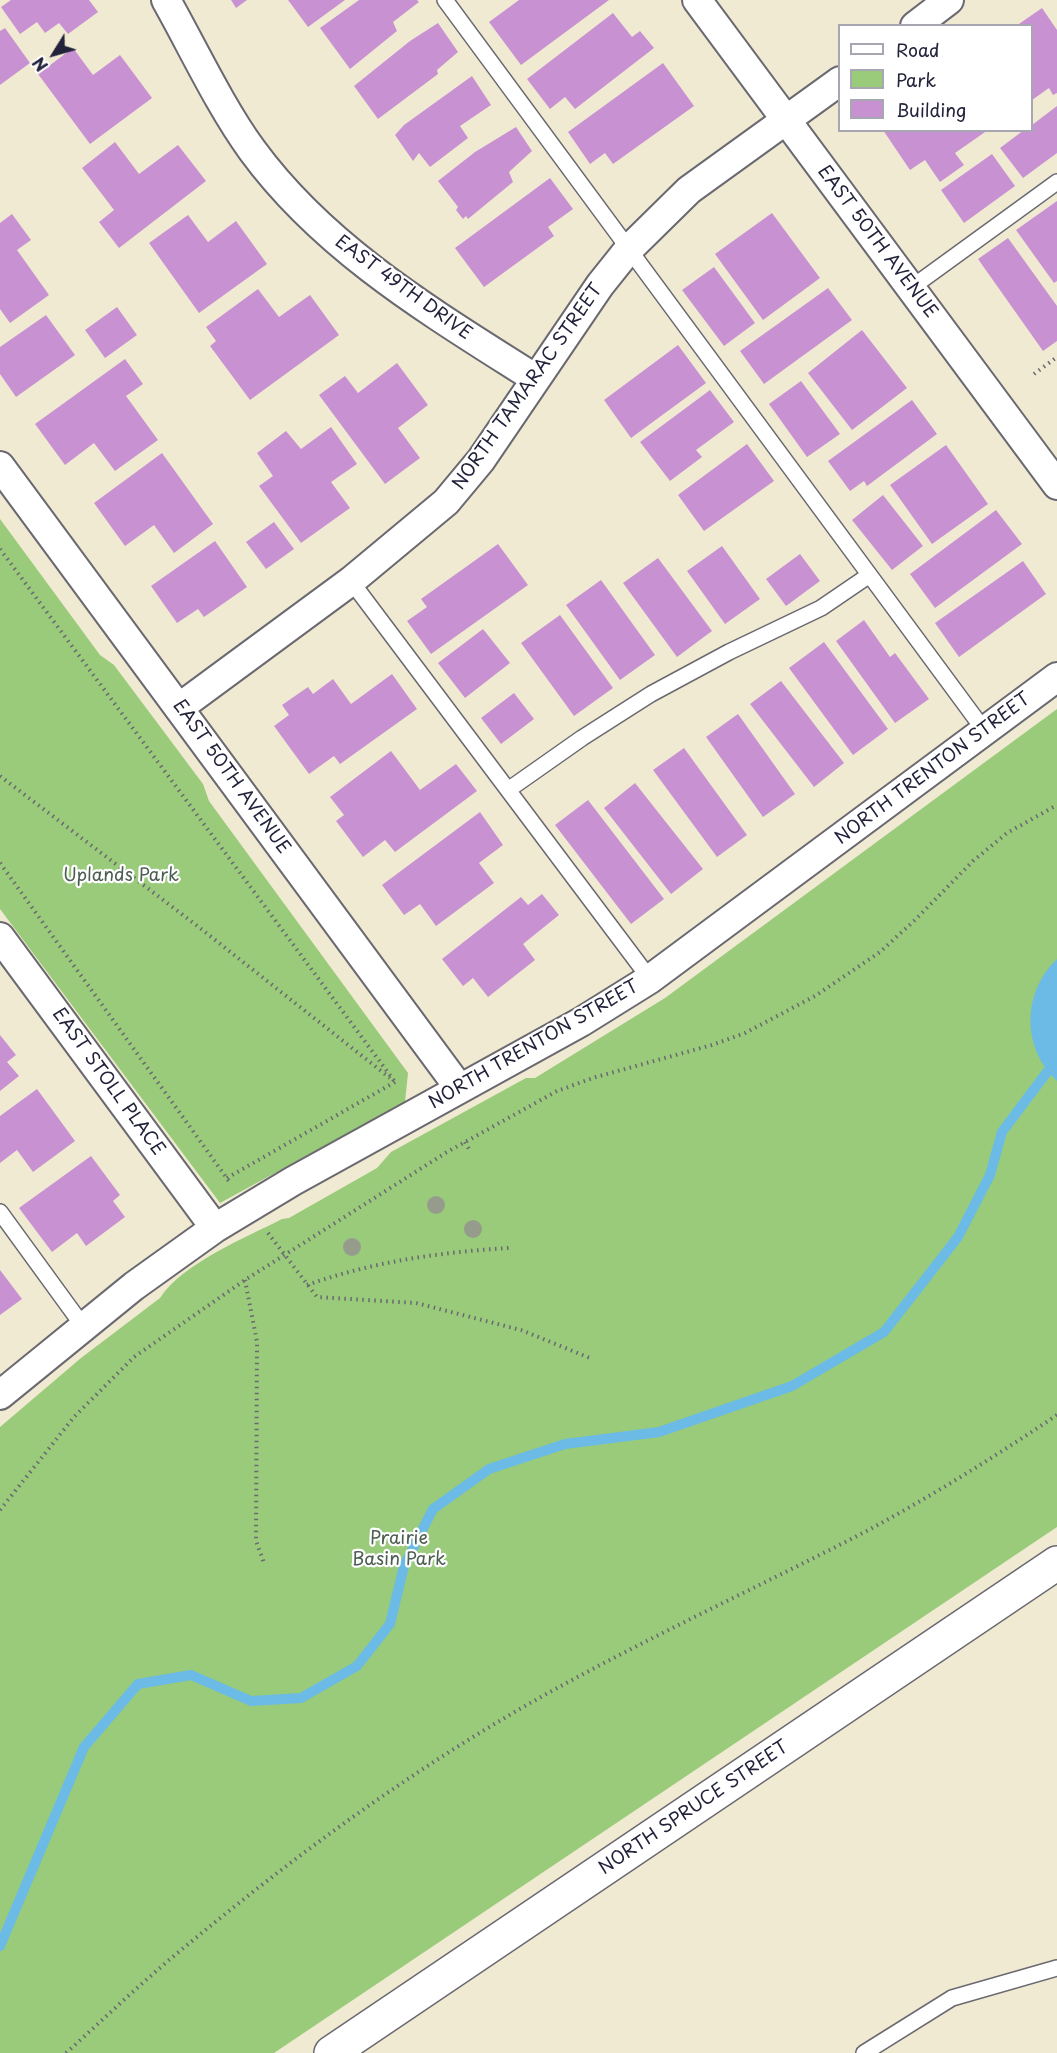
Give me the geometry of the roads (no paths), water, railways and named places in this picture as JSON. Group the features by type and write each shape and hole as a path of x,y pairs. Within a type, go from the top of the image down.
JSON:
{"street":[{"name":"EAST 49TH DRIVE","path":"166,0 251,149 290,195 341,246 425,308 536,379"},
{"name":"EAST 50TH AVENUE","path":"697,0 1057,484"},
{"path":"918,24 949,0"},
{"name":"NORTH TAMARAC STREET","path":"180,707 351,581 446,502 481,460 600,285 628,250 689,190 838,83"},
{"name":"EAST 50TH AVENUE","path":"0,466 460,1089"},
{"name":"NORTH TRENTON STREET","path":"0,1395 83,1326 215,1228 581,1022 650,979 1057,677"},
{"name":"EAST STOLL PLACE","path":"0,937 215,1228"},
{"name":"NORTH SPRUCE STREET","path":"331,2053 1057,1563"}],"lane":[{"path":"446,0 868,576 984,730"},
{"path":"911,288 1057,182"},
{"path":"508,790 582,738 651,694 729,652 821,608 868,576"},
{"path":"351,581 650,979"},
{"path":"0,1212 83,1326"},
{"path":"864,2053 952,1998 1057,1968"}],"water":[{"path":"1057,959 1057,1081 1045,1068 1037,1053 1030,1020 1037,987 1045,972"}],"waterway":[{"path":"0,1946 84,1747 138,1684 191,1675 251,1701 301,1698 357,1666 390,1624 404,1566 433,1509 489,1469 565,1444 659,1432 792,1386 884,1332 958,1237 990,1175 1002,1132 1047,1072"}],"park label":[{"name":"Uplands Park","path":"121,876"},
{"name":"Prairie Basin Park","path":"399,1549"}]}
